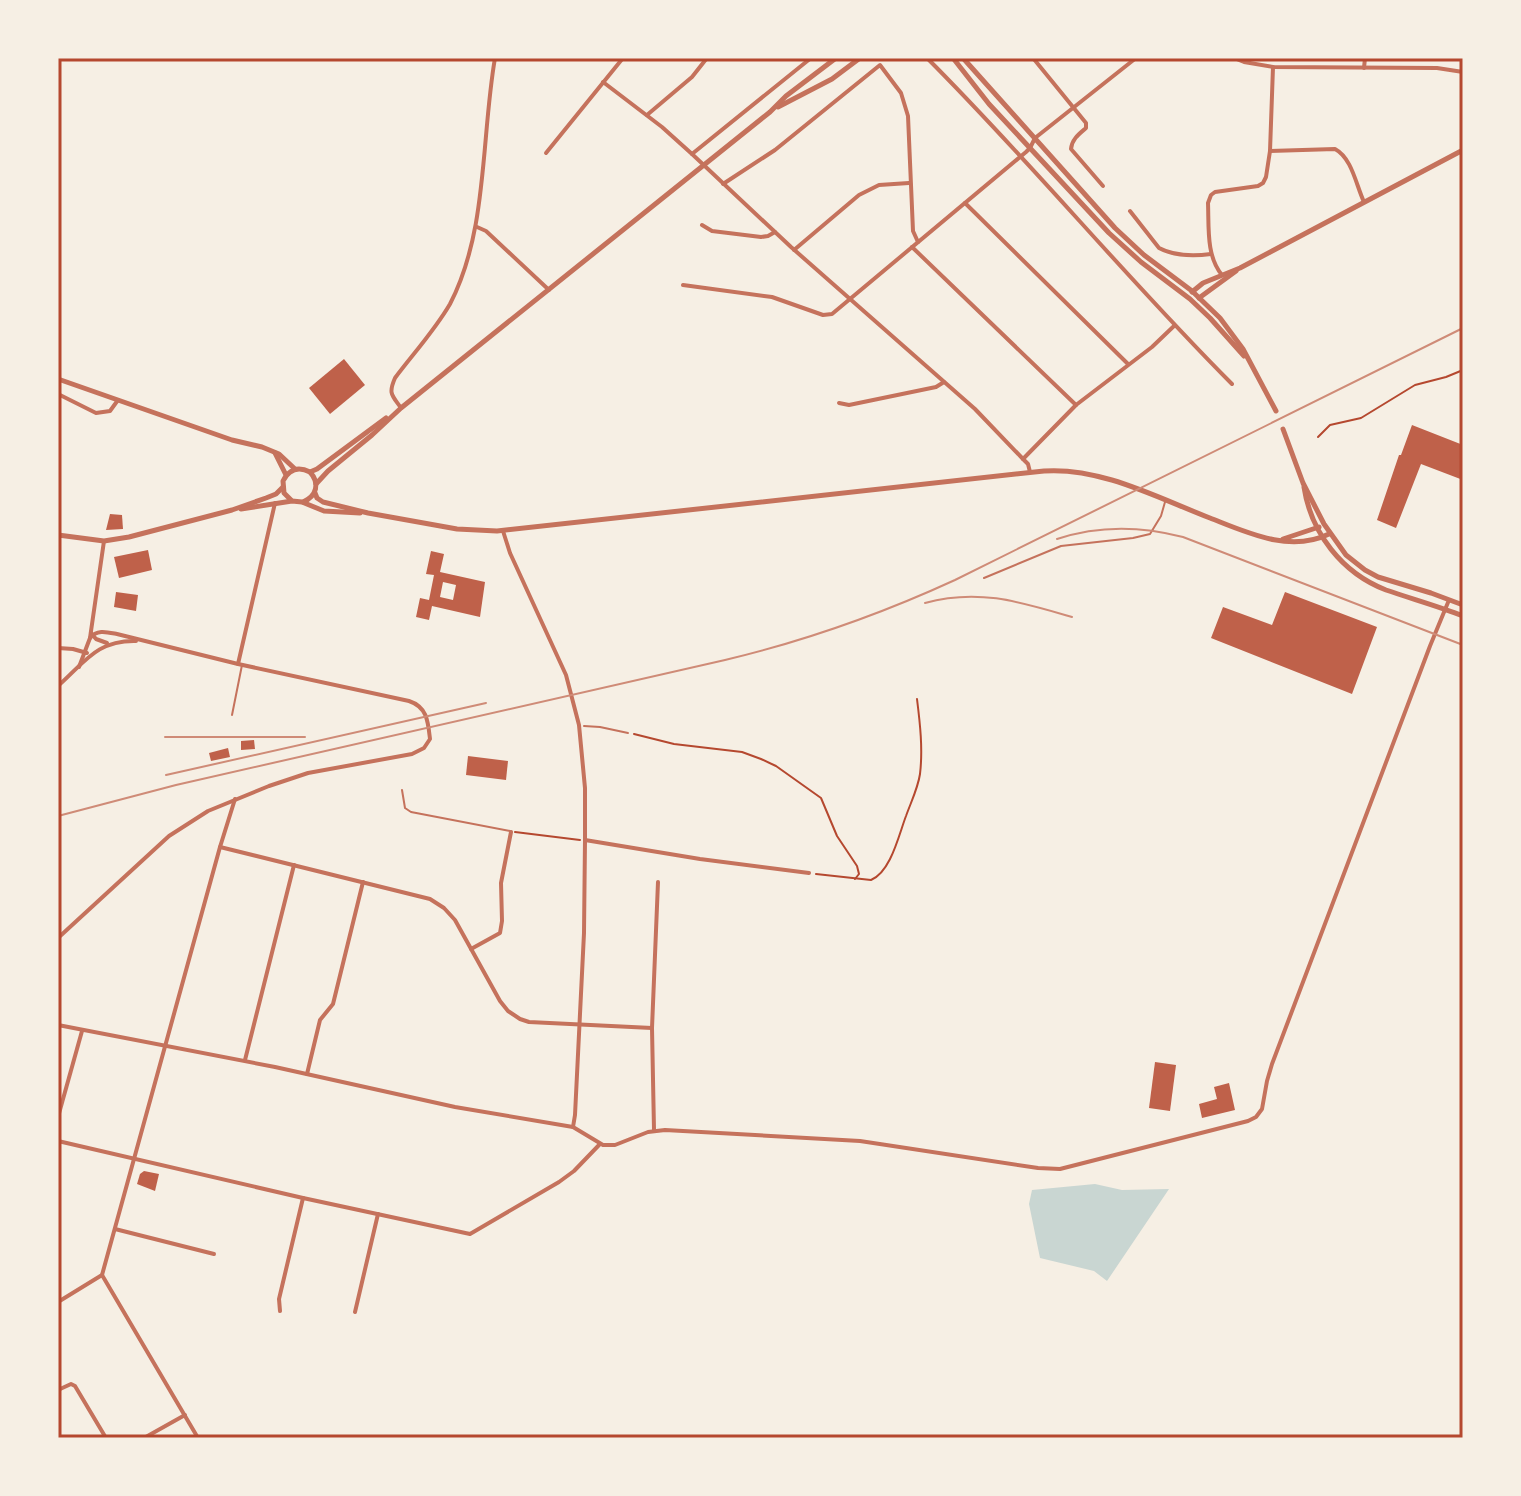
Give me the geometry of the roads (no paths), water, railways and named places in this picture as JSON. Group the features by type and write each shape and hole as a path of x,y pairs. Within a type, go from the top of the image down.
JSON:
{"street":[{"path":"400,410 390,389 449,305 477,227 495,58"},
{"path":"546,153 623,58"},
{"path":"647,115 692,77 707,58"},
{"path":"692,154 811,58"},
{"path":"316,484 400,410 770,112 790,92 836,58"},
{"path":"770,112 832,79 860,58"},
{"path":"927,58 1021,156 1174,326 1232,384"},
{"path":"953,58 983,96 1119,242 1191,300 1250,363"},
{"path":"963,58 1129,242 1192,291 1220,318 1236,338 1276,411"},
{"path":"1033,58 1086,123 1086,128 1076,137 1071,149 1103,186"},
{"path":"683,285 777,298 826,315 835,312 1021,156 1035,138 1136,58"},
{"path":"1234,58 1273,67 1437,68 1463,72"},
{"path":"1364,68 1365,58"},
{"path":"723,184 775,150 880,65 899,91 907,111 913,231 918,242"},
{"path":"1223,277 1214,266 1211,254 1208,203 1215,192 1258,186 1266,177 1273,67"},
{"path":"603,82 692,154 794,250 975,409 1023,459 1030,472"},
{"path":"1270,151 1335,149 1346,159 1364,204"},
{"path":"1192,291 1463,150"},
{"path":"794,250 866,191 879,185 911,183"},
{"path":"965,203 1128,364"},
{"path":"1130,211 1159,248 1178,254 1211,254"},
{"path":"702,225 712,231 761,237 775,232"},
{"path":"477,227 486,231 549,290"},
{"path":"912,247 1076,405"},
{"path":"1191,300 1200,298 1223,277"},
{"path":"1191,300 1192,291"},
{"path":"1023,459 1076,405 1152,347 1174,326"},
{"path":"58,379 274,452 295,469"},
{"path":"839,403 849,405 936,387 944,382"},
{"path":"58,394 96,413 110,411 118,400"},
{"path":"310,472 400,410"},
{"path":"1283,429 1317,528 1339,559 1384,589 1463,616"},
{"path":"58,535 104,541 129,537 266,498 283,487 286,475 274,452"},
{"path":"286,475 300,468 310,472 316,484 317,498 323,502 457,529 503,531 1030,472 1064,471 1122,484 1257,536 1302,542 1329,534"},
{"path":"1303,483 1329,534 1346,555 1365,570 1463,605"},
{"path":"283,487 292,501"},
{"path":"302,502 315,493"},
{"path":"232,510 292,501 324,511 368,513"},
{"path":"240,664 275,503"},
{"path":"1278,540 1300,535 1324,524"},
{"path":"503,531 567,678 581,745 585,788 584,933 573,1127"},
{"path":"58,686 88,654 104,541"},
{"path":"58,1025 245,1061 455,1107 573,1127 600,1144 615,1145 654,1130 860,1141 1049,1169 1078,1166 1248,1121 1262,1109 1270,1071 1449,600"},
{"path":"58,938 169,836 208,811 308,773 412,754 424,748 430,739 423,710 418,704 105,632 91,634"},
{"path":"91,634 102,642 142,641"},
{"path":"58,648 88,654 113,642"},
{"path":"58,1302 102,1275 235,799"},
{"path":"471,949 497,935 501,929 501,883 511,832"},
{"path":"585,840 809,873"},
{"path":"220,847 430,899 455,920 500,1001 520,1019 652,1028"},
{"path":"245,1061 294,865"},
{"path":"307,1074 320,1020 333,1004 363,882"},
{"path":"654,1130 652,1028 658,882"},
{"path":"58,1117 82,1030"},
{"path":"58,1141 470,1234 559,1182 600,1144"},
{"path":"280,1311 279,1299 303,1198"},
{"path":"355,1312 378,1214"},
{"path":"115,1229 214,1254"},
{"path":"102,1275 198,1438"},
{"path":"58,1390 71,1384 75,1386 106,1438"},
{"path":"144,1438 185,1415"}],"lane":[{"path":"984,578 1061,546 1150,534 1161,516 1165,501"},
{"path":"232,715 240,664"},
{"path":"584,726 628,733"},
{"path":"402,790 405,808 411,812 511,832"}],"railway":[{"path":"58,816 176,785 725,660 842,626 955,580 1463,328"},
{"path":"1057,539 1104,529 1152,531 1183,537 1463,645"},
{"path":"925,603 981,597 1017,602 1072,617"},
{"path":"166,775 486,703"},
{"path":"165,737 305,737"}]}
